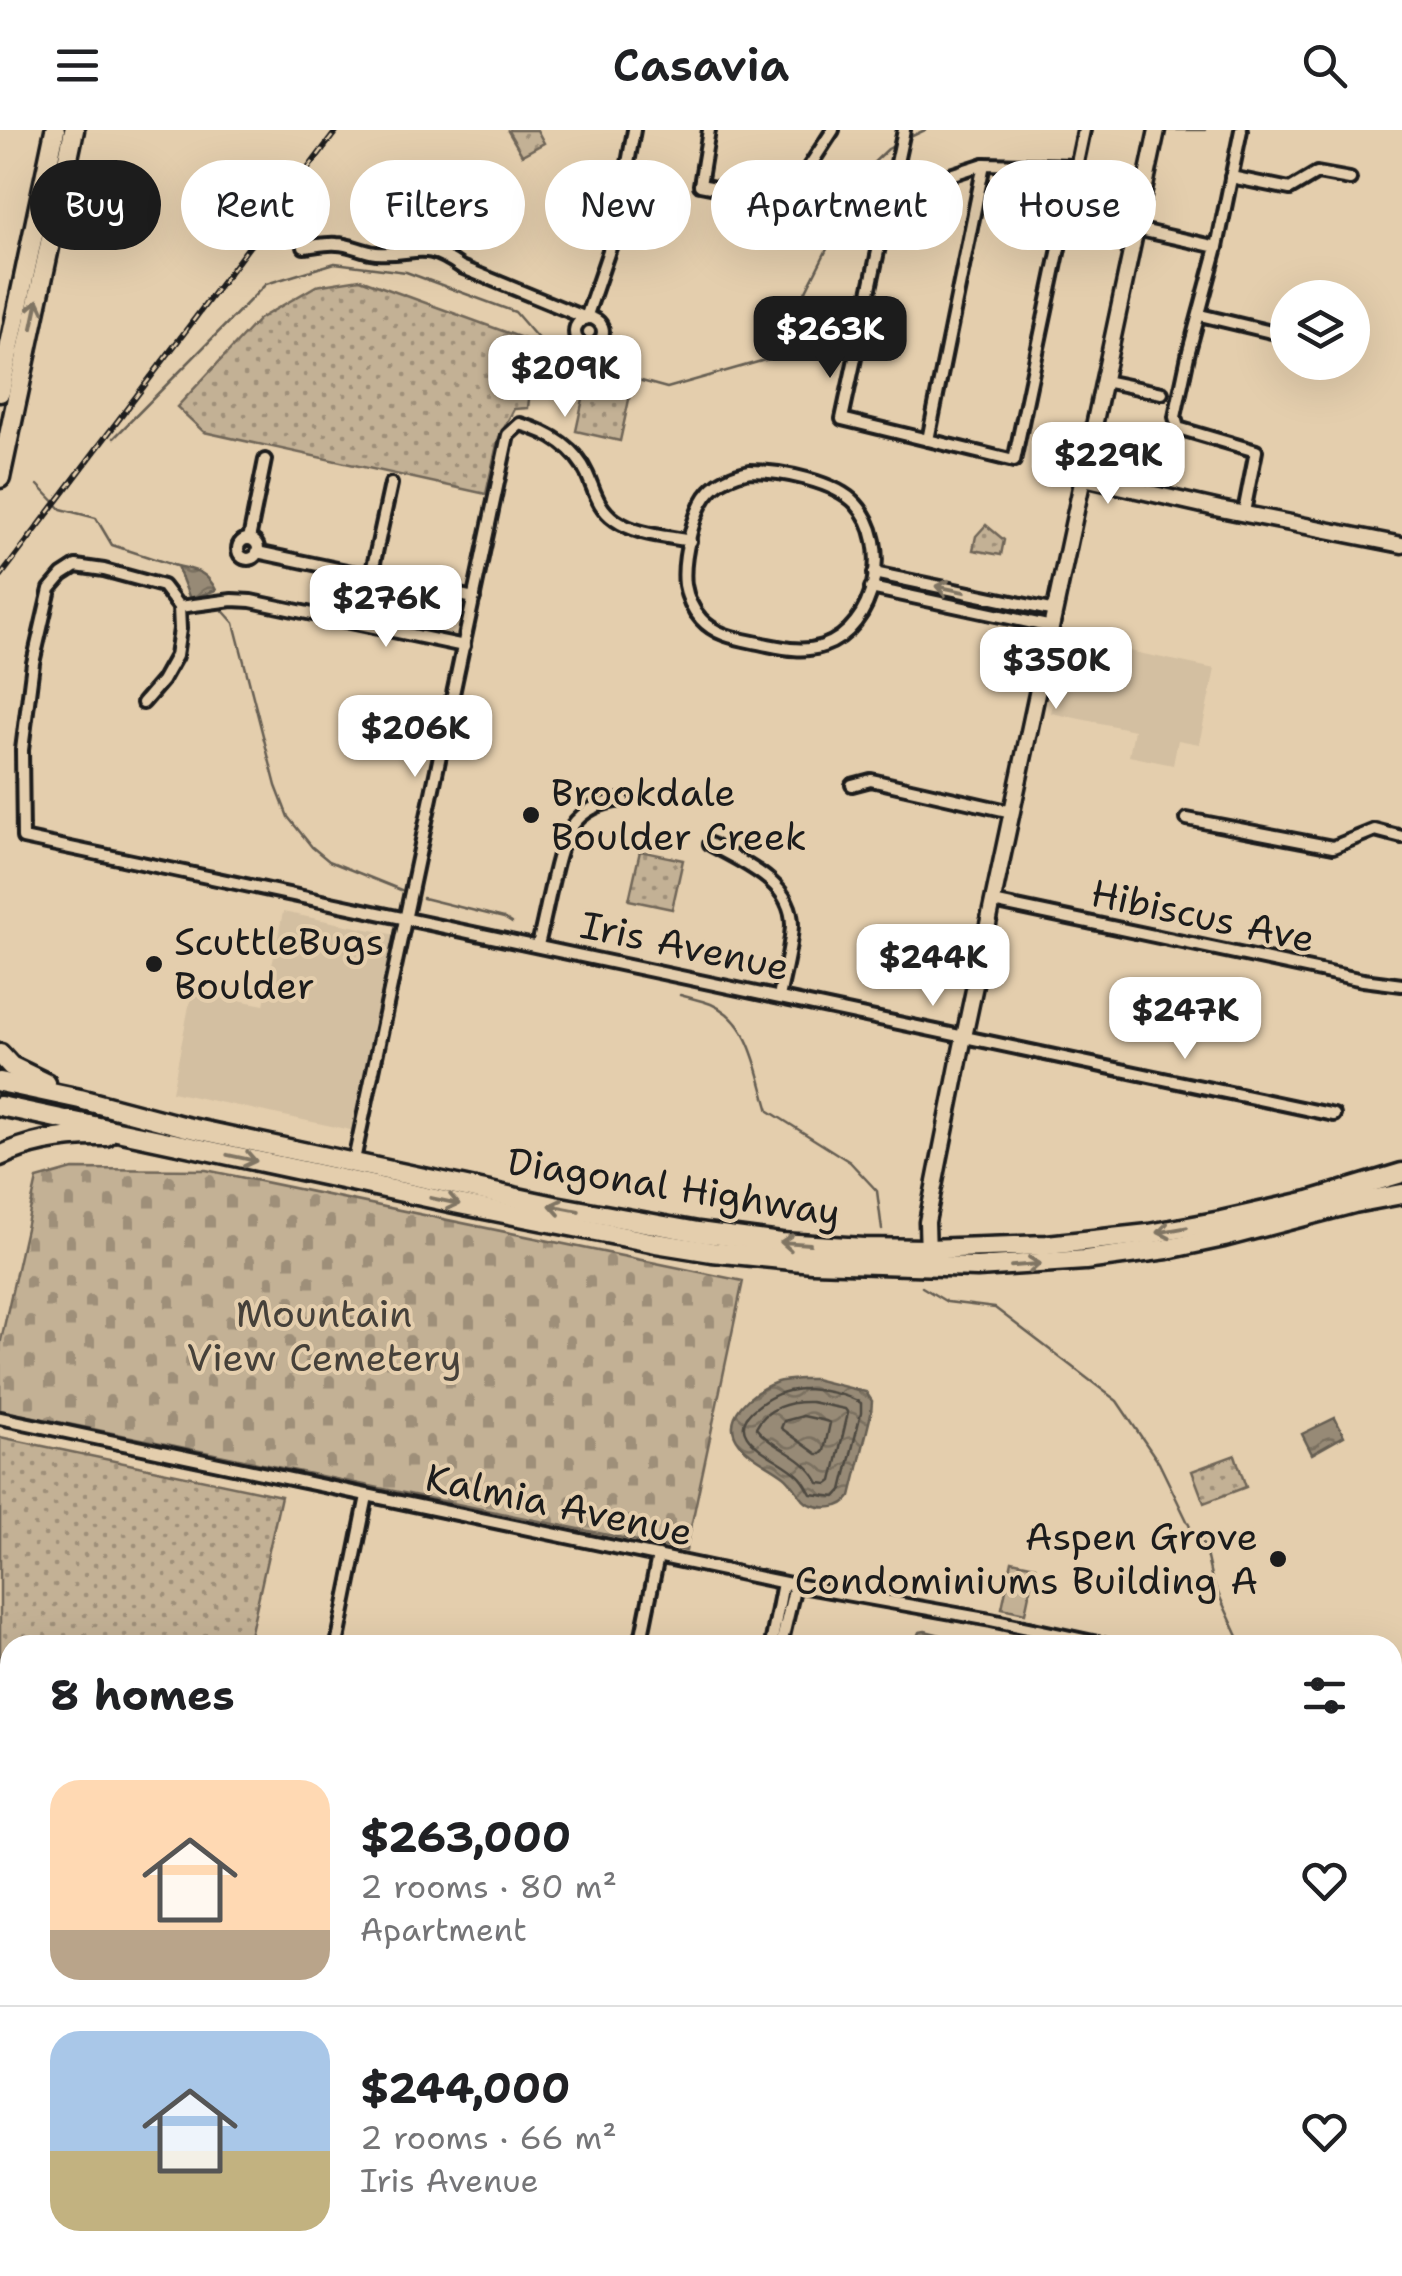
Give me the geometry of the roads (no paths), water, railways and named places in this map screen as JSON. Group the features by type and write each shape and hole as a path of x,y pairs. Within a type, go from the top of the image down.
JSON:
{"highway":[{"path":"0,392 56,130"},
{"path":"0,478 74,130"},
{"path":"0,1054 11,1066 42,1081 156,1114 180,1125"},
{"name":"Diagonal Highway","path":"0,1082 80,1099 352,1172"},
{"name":"Diagonal Highway","path":"0,1106 658,1234 712,1252 779,1259 928,1257 1148,1234 1309,1201 1402,1172"},
{"path":"0,1156 28,1144 64,1137 146,1137"},
{"name":"Diagonal Highway","path":"928,1257 1010,1266 1153,1251 1399,1194"}],"main road":[{"path":"1151,160 1157,130"},
{"path":"928,1257 927,1222 964,1035 1132,250"},
{"path":"1084,478 1402,545"}],"street":[{"path":"330,244 376,253 426,250 444,254 461,267 586,318 616,230 634,130"},
{"path":"708,130 700,185 782,201 789,198 832,130"},
{"path":"1077,160 1084,130"},
{"path":"1241,130 1175,418 1178,428 1256,451 1244,512"},
{"path":"898,160 904,131"},
{"path":"928,440 983,169"},
{"path":"1231,177 1290,189 1317,173 1350,179"},
{"path":"1156,233 1217,247"},
{"path":"879,250 842,420 1014,461 1058,250"},
{"path":"1200,315 1270,332"},
{"path":"1104,381 1162,393"},
{"path":"352,1172 508,435 520,424 554,437 581,463 598,503 618,523 690,542"},
{"path":"249,540 266,460"},
{"path":"764,471 821,483 854,502 870,526 875,547 874,572 863,610 841,637 822,646 789,650 728,636 711,628 692,607 684,571 699,508 710,492 736,474 764,471"},
{"path":"370,576 391,484"},
{"path":"257,552 256,545 249,540 240,542 240,555 248,559 257,552 474,598"},
{"name":"Iris Avenue","path":"185,606 163,586 76,566 50,589 32,663 22,750 22,838 1334,1114"},
{"path":"874,572 1055,610"},
{"path":"871,588 1052,627"},
{"path":"144,703 176,656 185,606 251,601 464,646"},
{"path":"852,784 871,780 1012,812"},
{"path":"538,946 566,835 593,807 623,800"},
{"path":"1187,819 1334,847 1375,830 1402,836"},
{"path":"710,844 764,876 784,898 792,929 779,997"},
{"name":"Hibiscus Ave","path":"992,902 1349,978 1402,985"},
{"name":"Kalmia Avenue","path":"0,1418 789,1584 1061,1635"},
{"path":"338,1635 367,1496"},
{"path":"642,1635 658,1556"},
{"path":"774,1635 789,1584"},
{"path":"782,1635 789,1584"}],"water":[{"path":"177,566 200,572 216,590 190,599"},
{"path":"801,1379 866,1392 872,1401 851,1496 838,1506 821,1507 806,1502 788,1479 750,1453 734,1434 736,1415 749,1398 777,1382"},
{"path":"1335,1418 1344,1436 1312,1454 1302,1434"}],"waterway":[{"path":"908,138 925,130"},
{"path":"1168,130 1205,130"},
{"path":"114,438 266,284 335,263 406,272 515,312 554,357 667,388 772,358 868,168 897,144"},
{"path":"38,485 61,509 96,518 112,545 176,566"},
{"path":"218,605 234,623 276,786 288,817 329,861 401,890"},
{"path":"423,898 512,923"},
{"path":"680,995 711,1004 736,1023 751,1050 769,1111 850,1162 877,1191 882,1230"},
{"path":"922,1287 947,1302 995,1308 1117,1401 1159,1463 1190,1527 1204,1545 1212,1580 1237,1635"}],"railway":[{"path":"0,577 337,130"}],"place":[{"name":"Brookdale Boulder Creek","path":"531,815"},
{"name":"ScuttleBugs Boulder","path":"154,964"},
{"name":"Aspen Grove Condominiums Building A","path":"1278,1559"}],"park label":[{"name":"Mountain View Cemetery","path":"324,1336"}]}
